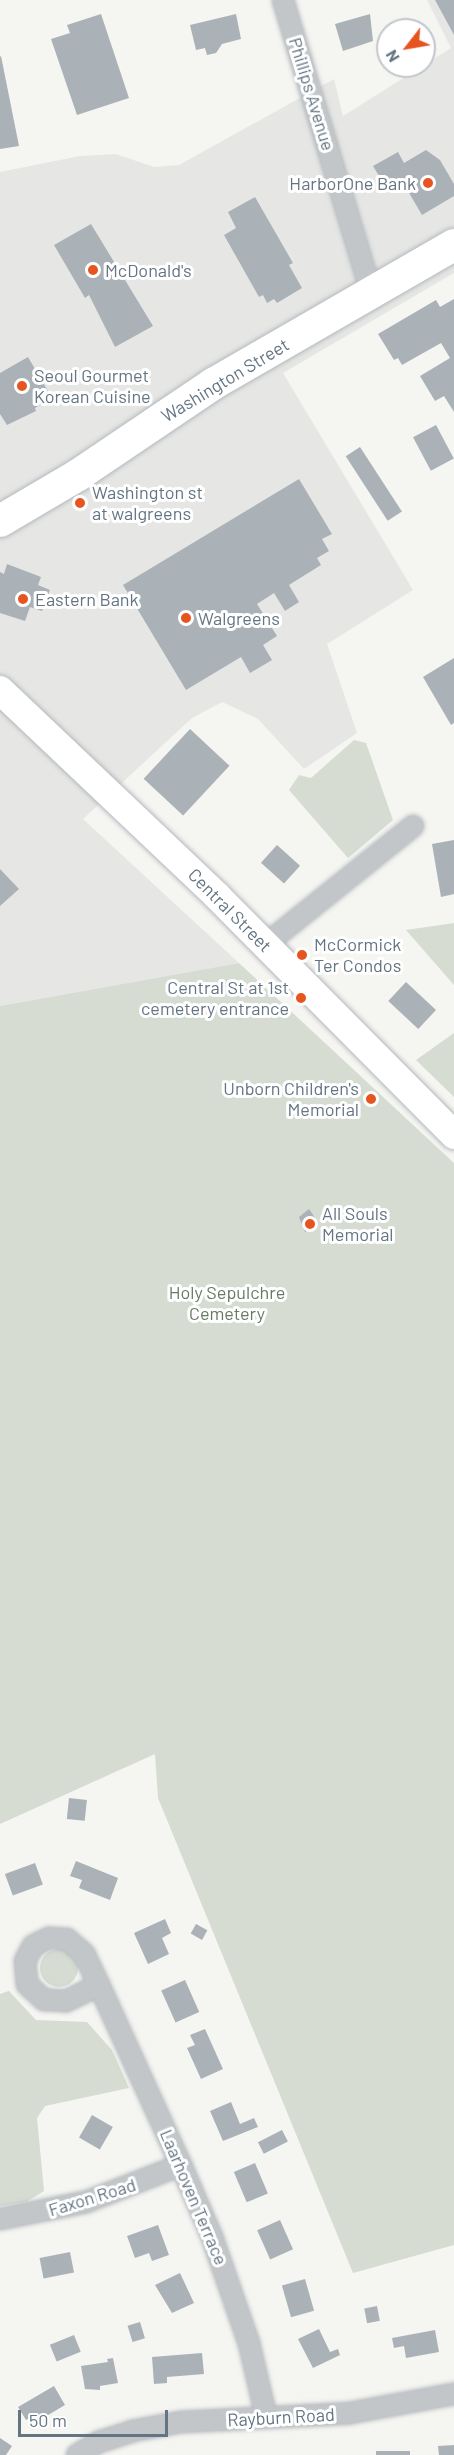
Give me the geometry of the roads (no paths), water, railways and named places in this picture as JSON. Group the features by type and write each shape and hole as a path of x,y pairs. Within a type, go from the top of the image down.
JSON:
{"main road":[{"name":"Washington Street","path":"0,521 78,475 213,384 454,245"},
{"name":"Central Street","path":"0,690 265,945 454,1135"}],"street":[{"name":"Phillips Avenue","path":"284,0 371,292"},
{"path":"265,945 413,826"},
{"name":"Laarhoven Terrace","path":"99,1986 182,2164 232,2289 267,2416"},
{"name":"Faxon Road","path":"0,2219 86,2202 182,2164"},
{"name":"Rayburn Road","path":"77,2455 99,2442 132,2431 181,2422 267,2416 350,2414 454,2394"}],"place":[{"name":"HarborOne Bank","path":"428,183"},
{"name":"McDonald's","path":"93,270"},
{"name":"Seoul Gourmet Korean Cuisine","path":"22,386"},
{"name":"Washington st at walgreens","path":"80,503"},
{"name":"Eastern Bank","path":"23,599"},
{"name":"Walgreens","path":"186,618"},
{"name":"McCormick Ter Condos","path":"302,955"},
{"name":"Central St at 1st cemetery entrance","path":"301,998"},
{"name":"Unborn Children's Memorial","path":"371,1099"},
{"name":"All Souls Memorial","path":"310,1224"}],"park label":[{"name":"Holy Sepulchre Cemetery","path":"227,1303"}]}
